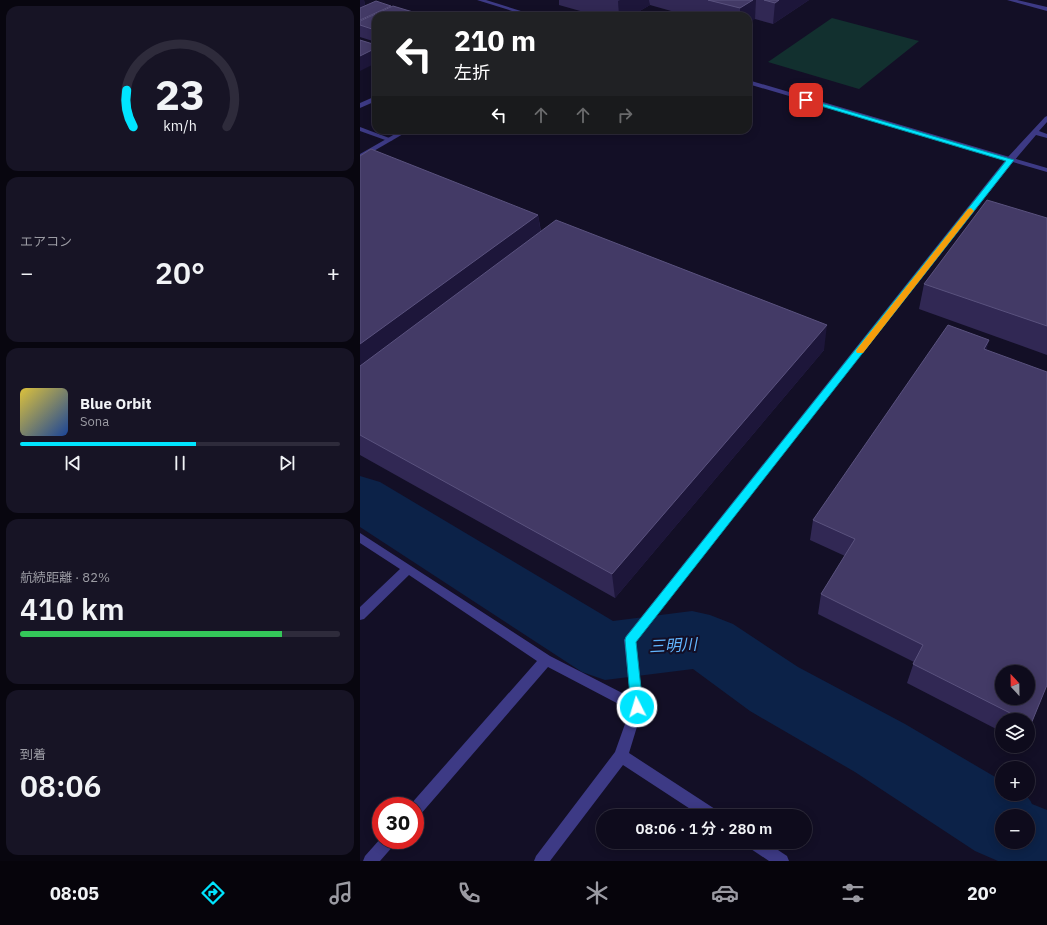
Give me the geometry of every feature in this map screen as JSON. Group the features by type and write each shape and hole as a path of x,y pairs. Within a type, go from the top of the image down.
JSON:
{"street":[{"path":"480,0 519,12"},
{"path":"1010,0 1047,9"},
{"path":"752,83 1047,170"},
{"path":"360,106 372,100"},
{"path":"541,861 621,756 637,707 630,640 1010,160 1047,118"},
{"path":"360,129 372,133"},
{"path":"1035,132 1047,136"},
{"path":"374,134 390,140"},
{"path":"360,157 400,134"},
{"path":"360,537 546,660 637,707"},
{"path":"360,615 408,569"},
{"path":"424,800 546,660"},
{"path":"621,756 702,809"},
{"path":"370,861 381,849"},
{"path":"764,849 782,861"}],"green space":[{"path":"832,18 919,41 859,89 768,62"}],"building":[{"path":"708,0 753,0 740,8"},
{"path":"764,0 779,0 775,3"},
{"path":"376,1 391,6 378,12 372,12 372,15 360,20 360,8"},
{"path":"393,6 413,12 380,12"},
{"path":"372,16 372,29 360,25 360,21"},
{"path":"360,40 372,44 372,50 360,56"},
{"path":"371,149 538,215 360,344 360,156"},
{"path":"987,200 1047,218 1047,326 924,284"},
{"path":"556,220 827,325 612,574 360,435 360,366"},
{"path":"948,325 989,340 984,349 1047,372 1047,685 1035,714 1035,713 1010,713 913,664 923,645 821,594 855,539 813,520"}],"waterway":[{"name":"三明川","path":"360,498 605,651 692,640 710,644 774,689 880,748 995,820"},
{"name":"三明川","path":"1035,845 1047,853"}],"slow traffic":[{"path":"860,351 971,211"}],"route":[{"path":"637,707 630,640 1010,160 806,100"}]}
